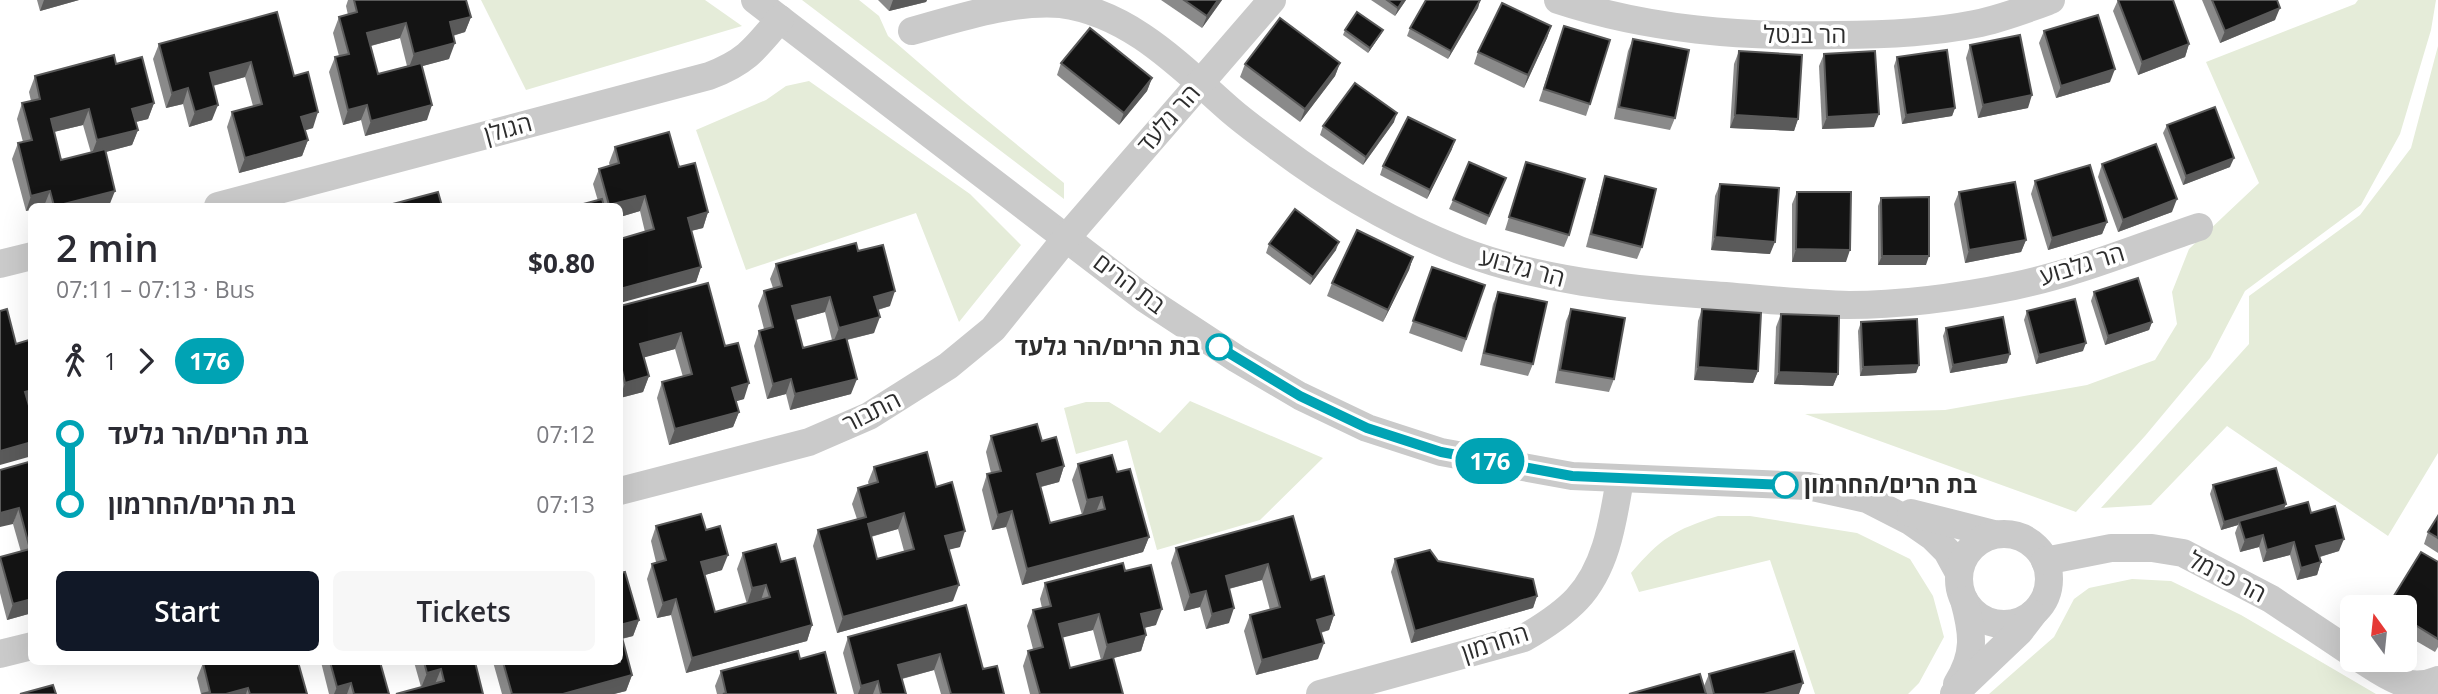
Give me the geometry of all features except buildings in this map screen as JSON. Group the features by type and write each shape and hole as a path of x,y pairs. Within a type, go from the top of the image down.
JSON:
{"street":[{"name":"בת הרים","path":"755,0 1144,298 1237,359 1300,396 1367,428 1441,452 1572,476 1808,486 1867,499 1994,534"},
{"name":"הר גלעד","path":"1067,237 1272,0"},
{"name":"הר בנטל","path":"1558,0 1595,12 1647,23 1714,32 1780,36 1915,33 1977,24 2052,0"},
{"name":"הר גלבוע","path":"912,31 1027,4 1059,4 1093,11 1125,25 1200,83 1232,112 1316,174 1360,202 1406,227 1482,258 1578,283 1662,292 1849,305 1911,301 1960,296 2018,285 2199,227"},
{"name":"הגולן","path":"229,203 709,76 735,66 757,47 780,19"},
{"name":"התבור","path":"623,490 809,442 869,416 948,366 993,329 1067,237"},
{"path":"0,264 28,257"},
{"name":"החרמון","path":"1320,694 1524,638 1552,621 1578,598 1599,564 1612,529 1620,479"},
{"name":"בת הרים","path":"1885,506 1933,537 1947,551 1961,587 1972,634 1970,654 1952,694"},
{"path":"1994,534 2022,537 2034,545 2045,561 2049,584 2045,597 2036,612 2026,619 1997,624 1972,611 1961,587 1963,560 1970,549 1981,540 1994,534"},
{"name":"הר כרמל","path":"2045,561 2111,548 2152,548 2183,553 2271,599 2340,645"},
{"name":"בת הרים","path":"1952,694 2020,631 2036,612"},
{"path":"0,654 28,647"},
{"path":"2380,672 2391,679 2423,686 2438,680"}],"green space":[{"path":"481,0 705,0 742,26 526,90"},
{"path":"802,0 859,0 879,16 888,36 1064,183 1064,199"},
{"path":"2358,0 2436,0 2431,30 2400,134 2361,205 2245,291 2210,358 2145,436 2076,512 1805,414 1945,410 2087,385 2155,360 2177,324 2172,292 2189,249 2259,183 2206,62 2355,4"},
{"path":"2438,46 2438,453 2388,536 2227,426 2151,505 2101,508 2249,344 2249,296 2360,215 2411,148"},
{"path":"809,81 970,194 1021,245 959,322 916,213 746,270 696,130 766,100 786,86"},
{"path":"1190,401 1323,458 1260,520 1157,550 1127,440 1076,454 1064,408 1086,402 1109,402 1160,433"},
{"path":"1718,516 1750,516 1857,533 1910,559 1933,596 1944,637 1919,683 1908,694 1815,694 1770,560 1639,592 1631,573 1651,551 1679,531"},
{"path":"2132,579 2171,581 2241,615 2376,694 1989,694 2054,637 2074,599 2089,588"}],"bus line":[{"name":"176","path":"1219,347 1300,396 1367,428 1441,452 1572,476 1785,485"}],"place":[{"name":"בת הרים/הר גלעד","path":"1219,347"},
{"name":"בת הרים/החרמון","path":"1785,485"}]}
